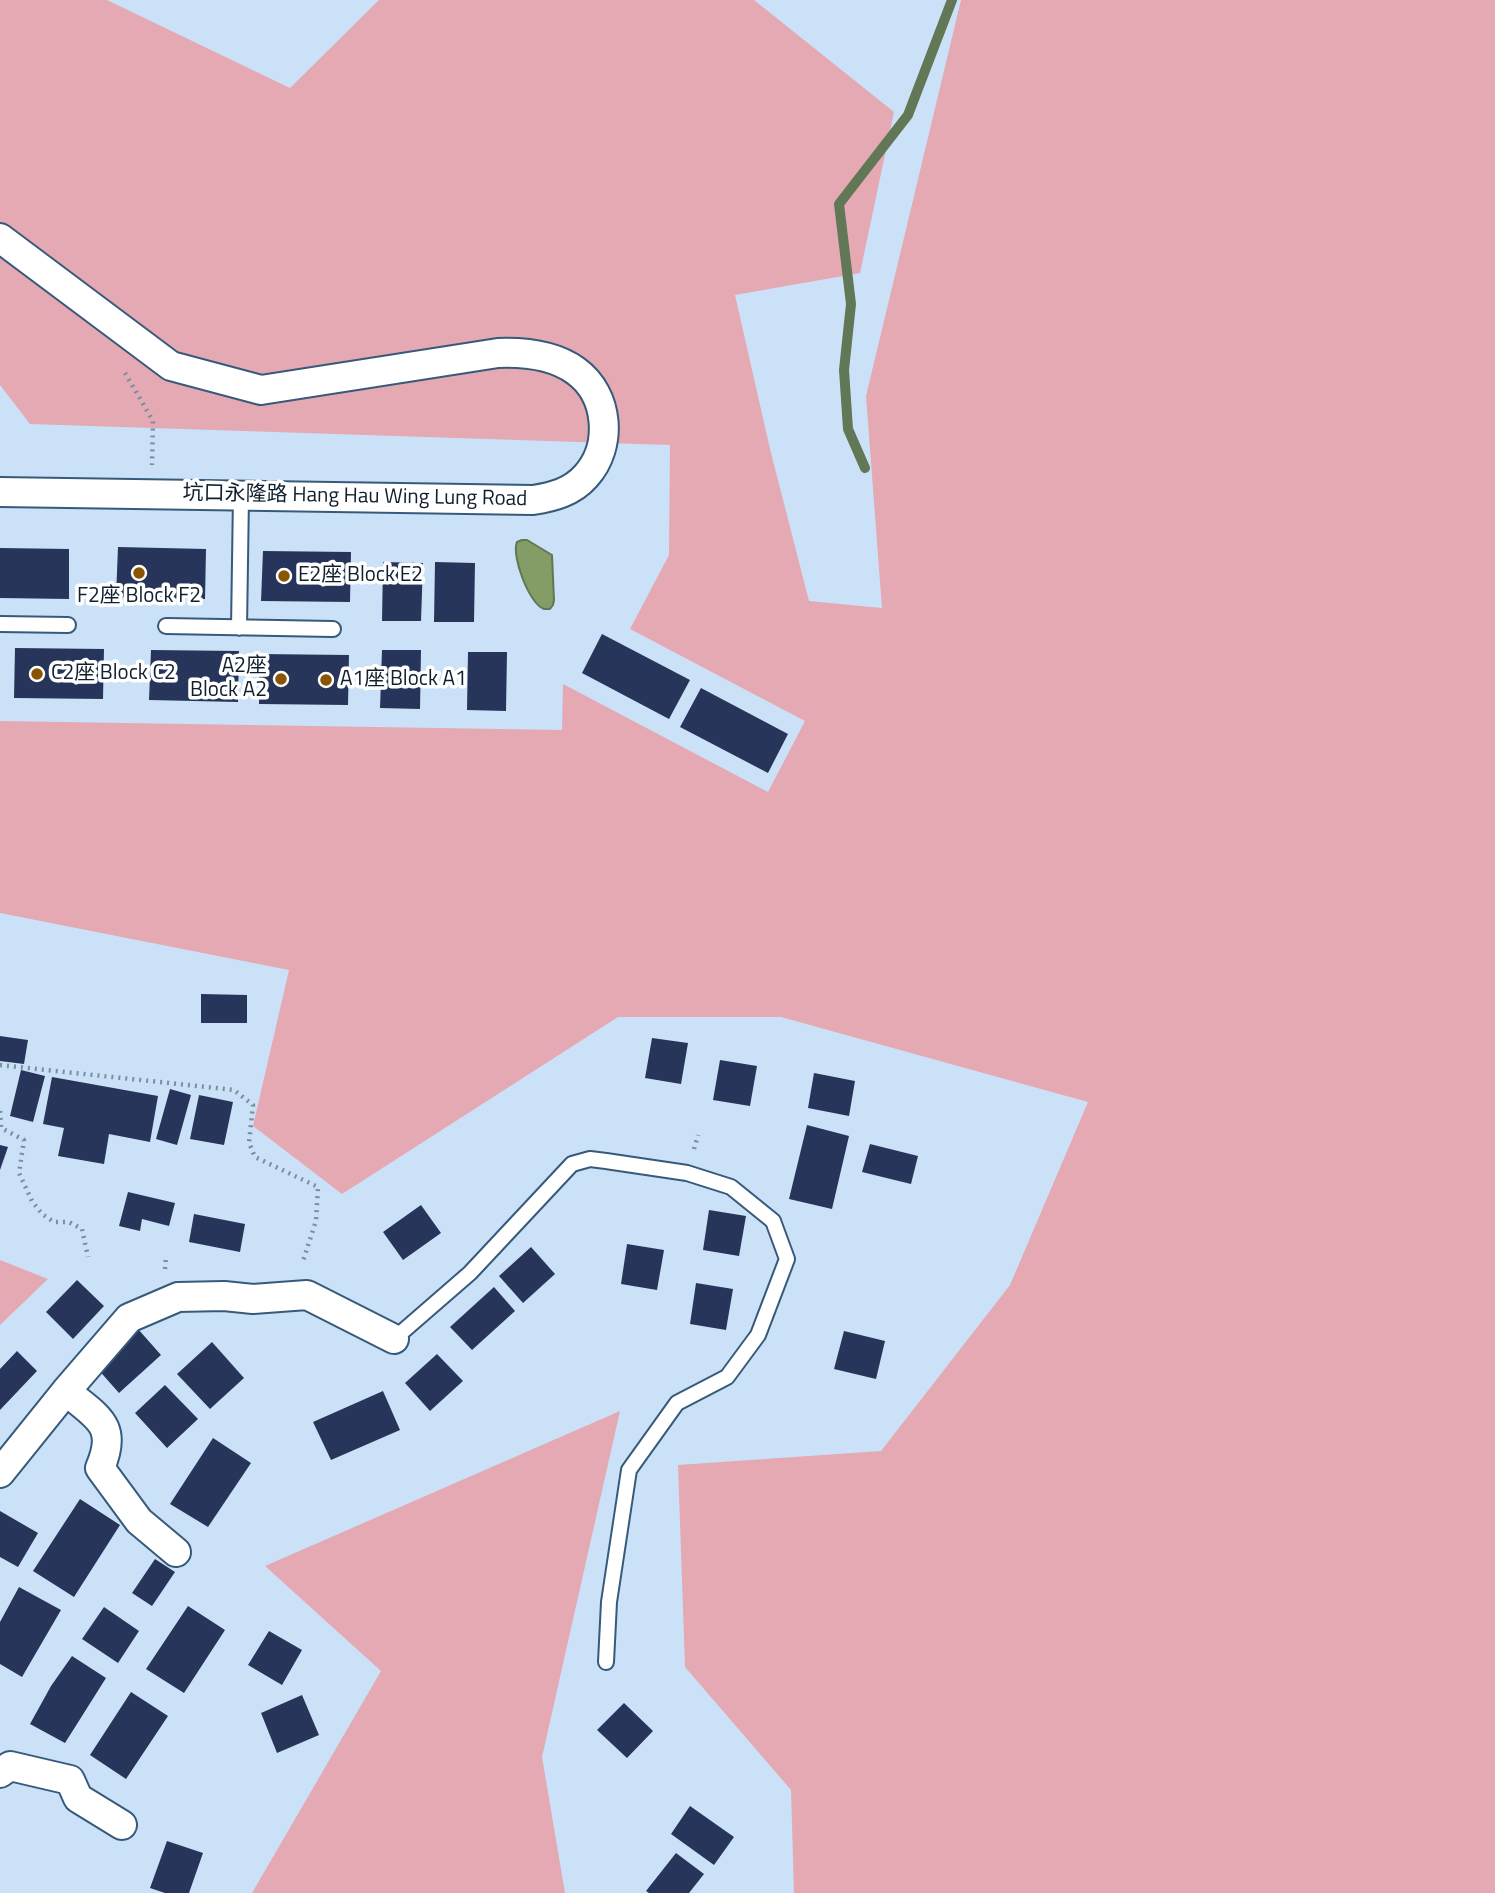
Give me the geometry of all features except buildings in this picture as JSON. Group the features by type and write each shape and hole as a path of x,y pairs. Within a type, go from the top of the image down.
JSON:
{"street":[{"name":"坑口永隆路 Hang Hau Wing Lung Road","path":"0,238 171,366 261,390 519,352 559,362 576,371 590,385 600,402 604,421 604,442 586,477 571,489 553,497 533,500 0,492"},
{"path":"0,1473 129,1318 178,1297 225,1296 253,1299 307,1295 394,1339"},
{"path":"66,1391 104,1423 106,1453 100,1468 139,1521 176,1552"},
{"path":"0,1773 10,1766 70,1780 78,1798 122,1825"}],"lane":[{"path":"239,628 242,496"},
{"path":"0,624 68,625"},
{"path":"166,626 333,629"},
{"path":"394,1339 470,1273 572,1164 590,1159 687,1173 730,1187 773,1221 787,1259 758,1335 727,1377 677,1403 629,1471 609,1602 606,1662"}],"path":[{"path":"151,494 153,421"},
{"path":"0,1066 234,1090 253,1105 249,1143 255,1157 318,1187 316,1221 292,1296"},
{"path":"0,1111 1,1128 24,1140 19,1173 32,1201 42,1214 54,1223 69,1222 82,1229 88,1258"}],"shaded area":[{"path":"0,0 107,0 290,88 379,0 754,0 894,112 860,273 735,295 770,449 809,601 882,608 866,396 961,0 1495,0 1495,1893 794,1893 791,1790 685,1667 678,1465 881,1451 1010,1285 1088,1102 781,1017 618,1017 342,1194 253,1126 289,970 0,913 0,721 562,730 563,684 768,792 805,721 630,629 669,555 670,445 30,424 0,385"},
{"path":"527,540 552,555 554,600 550,609 538,605 527,589 519,568 516,548 517,542"},
{"path":"0,1260 48,1279 0,1325"},
{"path":"620,1411 542,1757 565,1893 252,1893 381,1671 265,1566"}],"waterway":[{"path":"865,468 848,429 844,370 851,304 839,204 908,115 952,0"}],"place":[{"name":"F2座 Block F2","path":"139,573"},
{"name":"E2座 Block E2","path":"284,576"},
{"name":"C2座 Block C2","path":"37,674"},
{"name":"A2座 Block A2","path":"281,679"},
{"name":"A1座 Block A1","path":"326,680"}]}
